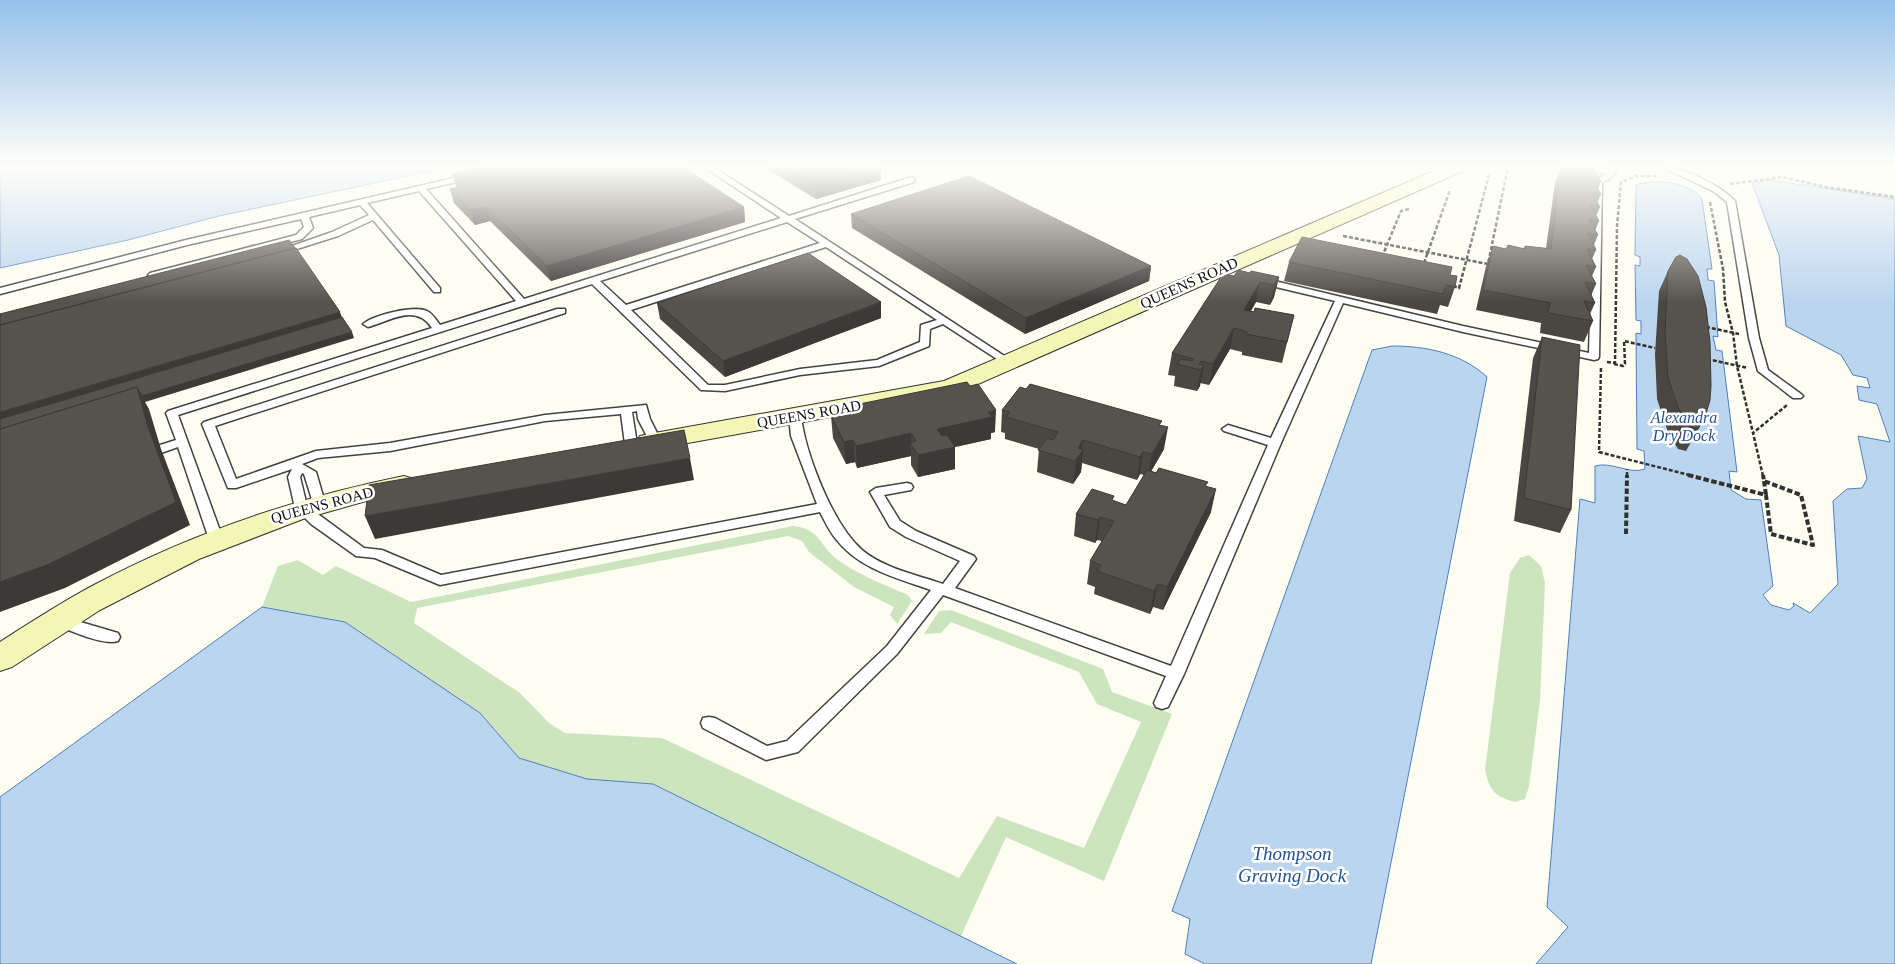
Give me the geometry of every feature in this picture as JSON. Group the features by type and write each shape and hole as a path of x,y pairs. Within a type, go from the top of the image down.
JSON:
{"street":[{"name":"QUEENS ROAD","path":"633,444 930,392 953,386 1007,361 1242,273 1320,226 1353,212"},
{"name":"QUEENS ROAD","path":"0,658 118,586 216,539 310,505 429,480"}],"lane":[{"path":"0,291 186,243 317,212"},
{"path":"371,212 437,290"},
{"path":"442,212 522,302"},
{"path":"779,212 1007,361"},
{"path":"216,539 172,413 808,212"},
{"path":"1242,273 1281,287 1594,357 1597,212"},
{"path":"1733,212 1754,338 1763,371 1798,396"},
{"path":"141,278 299,237 309,228 304,215"},
{"path":"297,246 335,234 374,216"},
{"path":"624,310 827,244"},
{"path":"594,280 704,388 725,388 800,372 879,363 925,344 924,327 943,321"},
{"path":"1162,703 1275,443 1340,300"},
{"path":"561,311 208,424 232,485 294,466 316,455 390,447 545,418 642,407 644,419 633,444"},
{"path":"368,324 406,313 420,312 429,317 437,328"},
{"path":"626,410 633,444"},
{"path":"795,416 797,436 824,507 840,536 858,554 881,567 1176,674"},
{"path":"1228,429 1275,443"},
{"path":"161,449 182,442"},
{"path":"294,466 294,476 310,505 361,553 377,553 440,580 824,507"},
{"path":"294,466 310,472 310,505"},
{"path":"709,723 766,753 792,746 892,650 969,559 911,534 895,524 876,492 907,487"},
{"path":"60,621 91,632 113,637"}],"path":[{"path":"1380,260 1401,212"},
{"path":"1422,266 1442,212"},
{"path":"1450,286 1459,288 1479,212"},
{"path":"1320,226 1340,235 1488,264 1499,212"},
{"path":"1602,361 1615,363 1618,212"},
{"path":"1713,212 1723,269 1725,302 1737,366 1764,481 1771,534 1813,545 1801,495 1764,481"},
{"path":"1703,326 1718,330"},
{"path":"1602,361 1623,366 1625,364 1624,341 1655,348"},
{"path":"1699,358 1763,371"},
{"path":"1602,361 1599,452 1766,495"},
{"path":"1753,433 1798,396"},
{"path":"1626,534 1627,469"}],"green space":[{"path":"793,526 815,534 832,555 846,565 908,595 912,601 897,624 890,615 894,607 854,587 809,552 802,541 788,536 417,608 414,623 520,693 549,723 565,733 662,738 959,878 997,816 1084,848 1141,722 1097,704 1079,672 951,622 941,633 924,634 939,611 951,610 1103,669 1112,692 1172,714 1104,881 1006,837 961,936 653,784 587,779 519,758 480,713 345,622 262,607 278,566 298,560 323,575 336,566 411,602"},
{"path":"1529,555 1541,566 1545,583 1540,701 1529,786 1525,799 1515,802 1494,792 1485,770 1510,573 1520,558"}],"water":[{"path":"0,212 238,212 128,240 0,268"},
{"name":"Alexandra Dry Dock","path":"1636,212 1704,212 1712,269 1707,269 1708,280 1714,281 1718,337 1713,336 1716,350 1722,351 1737,472 1729,471 1731,490 1746,499 1761,500 1773,586 1763,595 1771,605 1789,610 1794,606 1793,603 1810,613 1838,584 1833,501 1847,489 1862,488 1867,479 1858,436 1890,442 1877,404 1859,400 1857,386 1870,388 1867,378 1853,375 1841,355 1786,326 1779,255 1763,212 1895,212 1895,964 1536,964 1568,927 1547,907 1580,499 1595,503 1595,466 1608,465 1633,470 1645,469 1644,451 1637,449 1636,333 1641,334 1641,321 1636,320 1635,265 1640,266 1640,257 1635,255"},
{"name":"Thompson Graving Dock","path":"1392,346 1418,347 1442,352 1466,362 1487,377 1371,964 1205,964 1185,954 1190,919 1172,911 1372,350"},
{"path":"262,607 345,622 480,713 519,758 587,779 653,784 1017,964 0,964 0,797"}],"building":[{"path":"491,212 727,212 547,266"},
{"path":"857,212 1042,212 1151,266 1026,318 851,214"},
{"path":"1556,212 1594,212 1599,221 1589,219 1598,235 1588,233 1596,250 1587,249 1596,267 1586,265 1596,284 1585,282 1595,303 1584,301 1593,321 1548,313 1550,303 1483,290 1493,246 1506,249 1508,245 1525,249 1525,246 1551,249"},
{"path":"1302,237 1452,267 1450,275 1457,276 1455,287 1446,285 1443,294 1289,262"},
{"path":"289,240 295,248 0,325 0,314"},
{"path":"296,248 340,312 0,412 0,325"},
{"path":"808,253 881,302 723,361 657,303"},
{"path":"1680,255 1687,259 1698,276 1706,307 1710,342 1710,400 1705,417 1698,429 1690,427 1679,410 1668,378 1665,333 1668,271 1676,257"},
{"path":"1238,270 1279,277 1274,285 1260,282 1244,310 1254,312 1255,308 1294,315 1287,342 1246,334 1247,332 1234,328 1213,364 1201,361 1199,364 1204,365 1201,370 1177,364 1181,359 1192,361 1194,359 1172,353 1223,274 1234,276"},
{"path":"342,317 352,332 142,396 137,387 0,429 0,419"},
{"path":"1542,337 1580,345 1571,510 1524,498"},
{"path":"967,382 970,386 978,384 996,410 988,412 992,417 937,429 942,436 947,435 955,447 918,455 910,443 916,441 911,433 856,446 853,440 844,442 831,416 838,415 835,409"},
{"path":"1030,384 1162,421 1159,425 1168,427 1152,454 1143,452 1140,457 1083,440 1078,448 1083,450 1075,461 1038,450 1047,438 1053,440 1058,432 1006,417 1010,412 1002,410 1020,387 1026,389"},
{"path":"137,387 148,427 176,502 47,565 0,582 0,429"},
{"path":"684,430 690,458 365,516 369,485"},
{"path":"1159,468 1208,482 1205,486 1216,489 1167,587 1158,584 1154,591 1097,571 1101,565 1090,561 1114,521 1100,517 1098,520 1076,514 1092,489 1114,496 1112,500 1126,505 1147,470 1156,473"}]}
